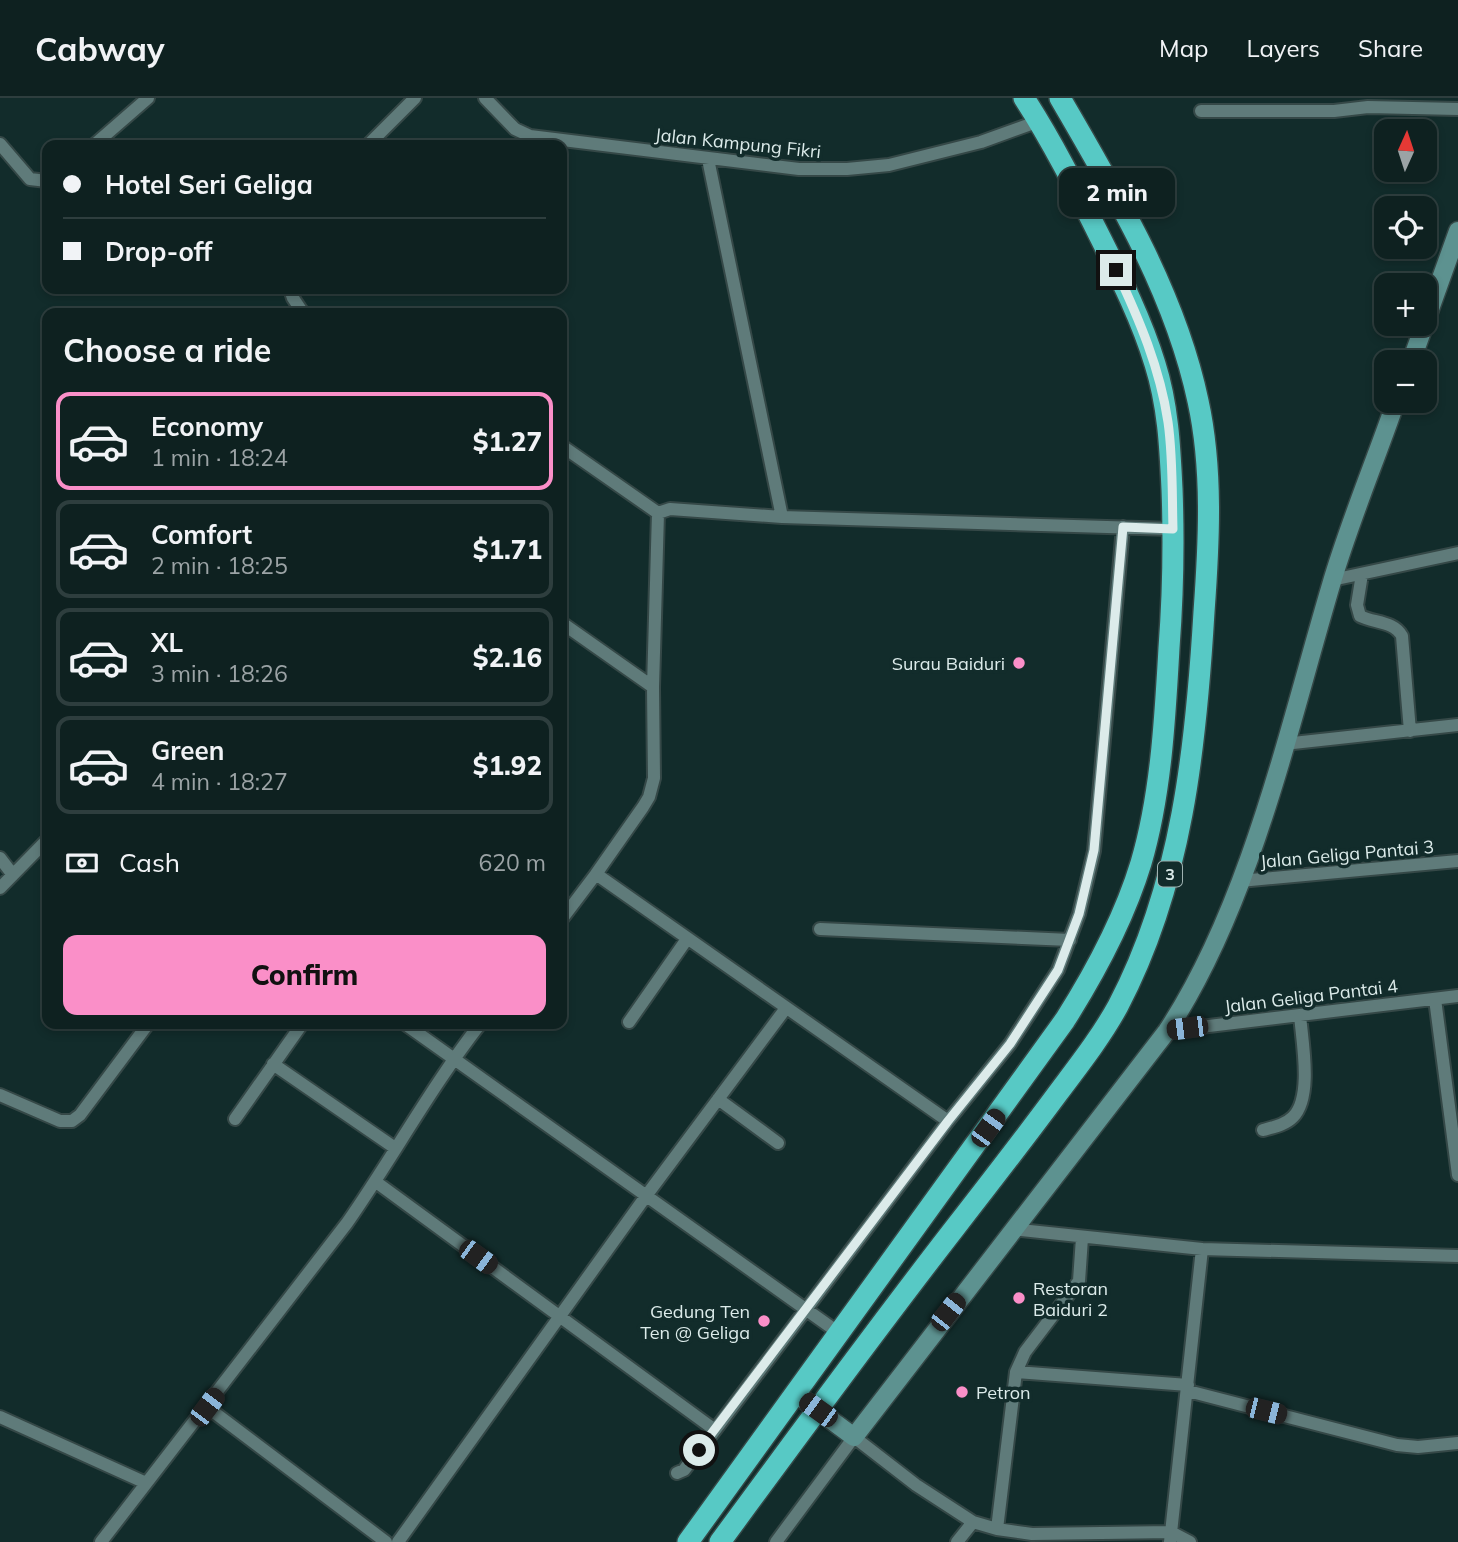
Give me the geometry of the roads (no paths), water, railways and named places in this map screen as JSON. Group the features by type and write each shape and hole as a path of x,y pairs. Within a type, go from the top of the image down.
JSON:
{"highway":[{"name":"3","path":"688,1542 1065,1020 1102,957 1132,891 1147,842 1160,758 1172,597 1173,529 1168,423 1155,364 1141,325 1116,270 1039,121 1024,98"},
{"name":"3","path":"720,1542 918,1275 1030,1132 1093,1046 1116,1009 1151,934 1171,873 1185,807 1201,674 1208,559 1205,445 1199,402 1175,322 1152,267 1096,159 1060,98"}],"street":[{"path":"98,140 131,103 148,98"},
{"path":"373,140 415,98"},
{"name":"Jalan Kampung Fikri","path":"485,98 515,128 530,136 561,140"},
{"path":"1201,111 1286,104 1334,111 1368,107 1458,109"},
{"name":"Jalan Kampung Fikri","path":"567,141 799,169 847,169 889,165 981,142 1039,121"},
{"path":"0,144 30,179 42,180"},
{"path":"708,159 782,517"},
{"path":"1415,350 1458,231"},
{"path":"776,1542 1185,1004 1212,950 1265,811 1332,580 1392,413"},
{"path":"567,450 657,513"},
{"path":"657,513 670,509 782,517 1173,529"},
{"path":"567,912 649,797 654,778 657,513"},
{"path":"677,1473 684,1470 948,1121 1010,1044 1044,996 1058,970 1070,940 1094,850 1123,527"},
{"path":"1332,580 1458,553"},
{"path":"1362,574 1357,605 1360,616 1392,625 1402,636 1410,731"},
{"path":"567,627 653,687"},
{"path":"1284,744 1458,725"},
{"path":"0,888 42,845"},
{"path":"0,858 13,875"},
{"name":"Jalan Geliga Pantai 3","path":"1240,881 1458,861"},
{"path":"596,874 948,1121"},
{"path":"820,929 1070,940"},
{"path":"629,1022 687,939"},
{"name":"Jalan Geliga Pantai 4","path":"1167,1031 1458,996"},
{"path":"1435,999 1458,1175"},
{"path":"398,1542 646,1196 786,1008"},
{"path":"1263,1130 1287,1122 1300,1108 1304,1085 1300,1015"},
{"path":"1,1097 60,1121 72,1121 80,1115 144,1029"},
{"path":"235,1119 298,1029"},
{"path":"412,1029 839,1334"},
{"path":"101,1542 207,1407 376,1182 453,1058 476,1029"},
{"path":"273,1064 395,1148"},
{"path":"718,1099 778,1143"},
{"path":"376,1182 715,1430"},
{"path":"1012,1229 1202,1248 1458,1256"},
{"path":"997,1529 1016,1372 1025,1352 1079,1281 1082,1238"},
{"path":"1170,1537 1202,1248"},
{"path":"1016,1372 1188,1388 1397,1445 1418,1447 1458,1443"},
{"path":"796,1394 916,1485 973,1522 1032,1534 1170,1537 1190,1542"},
{"path":"207,1407 386,1542"},
{"path":"0,1417 146,1483"},
{"path":"957,1542 973,1522"}],"place":[{"name":"Surau Baiduri","path":"1019,663"},
{"name":"Restoran Baiduri 2","path":"1019,1298"},
{"name":"Gedung Ten Ten @ Geliga","path":"764,1321"},
{"name":"Petron","path":"962,1392"}]}
